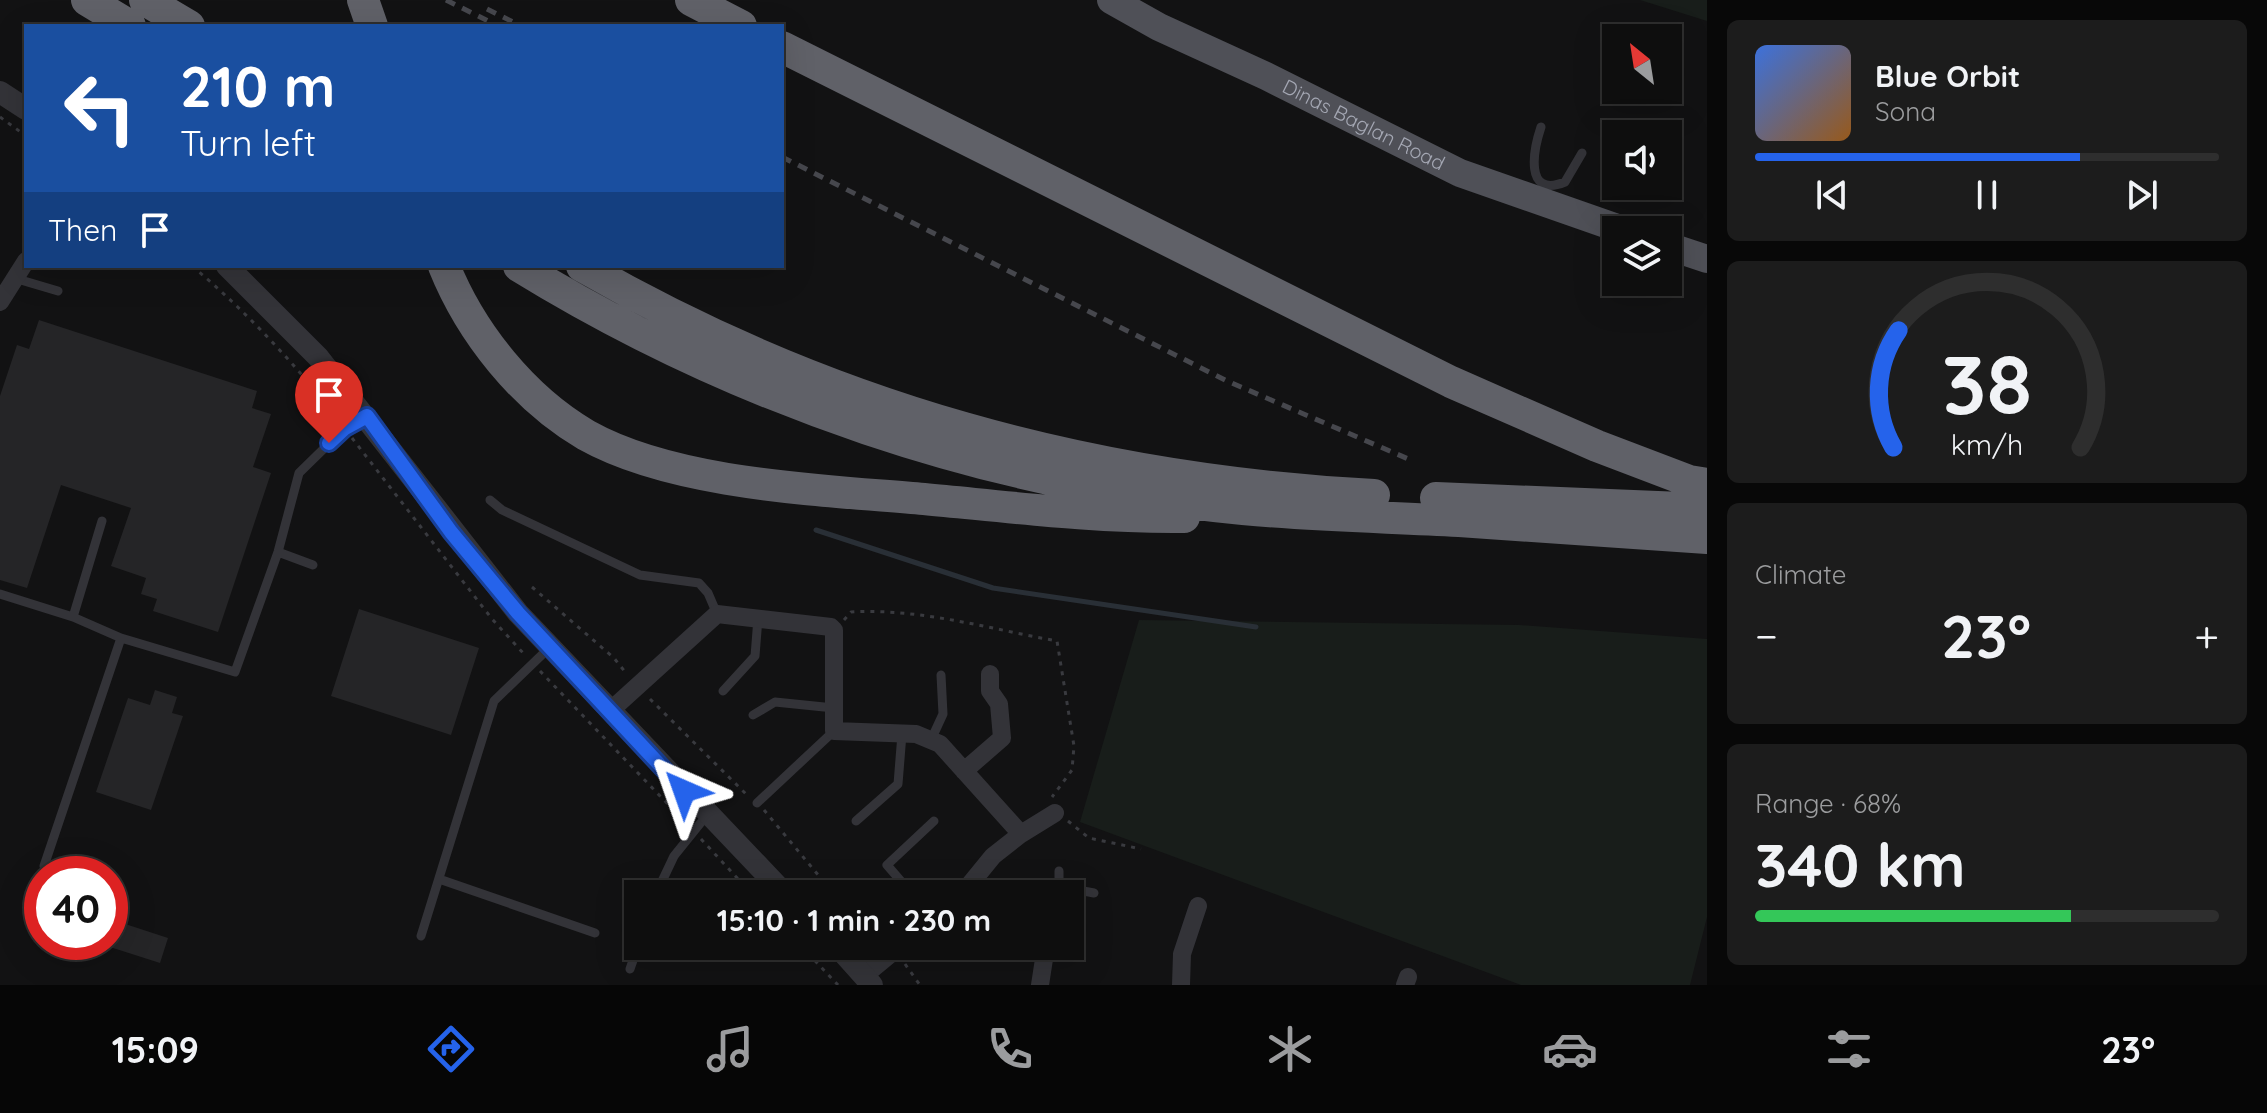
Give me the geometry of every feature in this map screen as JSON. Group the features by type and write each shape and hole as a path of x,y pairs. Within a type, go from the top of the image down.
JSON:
{"highway":[{"path":"87,0 127,24"},
{"path":"145,0 186,24"},
{"path":"363,0 371,24"},
{"path":"691,0 737,24"},
{"path":"784,48 1451,382 1597,446 1689,481 1707,484"},
{"path":"445,268 476,329 511,373 547,407 586,435 633,455 692,473 1121,518 1327,515"},
{"path":"522,268 615,321 699,363 874,431 994,465 1153,497 1327,515 1707,538"},
{"path":"586,268 711,336 796,372 945,424 1057,453 1157,473 1258,486 1459,500 1707,509"}],"main road":[{"name":"Dinas Baglan Road","path":"1111,0 1460,173 1545,193 1602,220"},
{"path":"1682,253 1706,265"}],"street":[{"path":"0,92 24,108"},
{"path":"0,301 24,264"},
{"path":"229,268 318,357 367,416 451,532 549,648 771,880"},
{"path":"610,711 717,614 821,624 834,630 834,731 916,734 940,744 1021,834"},
{"path":"964,771 1002,738 999,704 990,691 990,674"},
{"path":"978,880 993,856 1055,813"},
{"path":"1181,985 1182,954 1201,916"},
{"path":"850,960 868,980 887,960"},
{"path":"1040,985 1044,960"}],"lane":[{"path":"1541,127 1532,162 1545,193 1565,182 1582,153"},
{"path":"14,278 58,291"},
{"path":"0,594 73,617 121,638 235,672 278,552 299,473 345,428 367,416"},
{"path":"490,500 502,510 640,575 699,583 708,593 717,614"},
{"path":"73,617 102,521"},
{"path":"278,552 313,565"},
{"path":"723,691 755,656 758,618"},
{"path":"47,856 121,638"},
{"path":"421,936 494,701 549,648"},
{"path":"931,740 943,714 941,675"},
{"path":"753,715 775,702 834,708"},
{"path":"757,803 834,731"},
{"path":"856,821 898,784 902,734"},
{"path":"663,880 674,856 707,815"},
{"path":"900,880 887,865 934,821"},
{"path":"1059,871 1060,880"},
{"path":"439,879 595,933"},
{"path":"1084,891 1094,893"},
{"path":"630,969 633,960"}],"path":[{"path":"0,117 24,135"},
{"path":"532,587 614,658 637,686 732,783 757,803 822,880"},
{"path":"1055,813 1089,838 1141,849"},
{"path":"814,960 838,985"}],"shaded area":[{"path":"1640,0 1707,0 1707,21"},
{"path":"1139,620 1519,625 1707,639 1707,917 1690,985 1521,985 1080,822"}],"building":[{"path":"39,320 257,391 252,408 271,414 253,467 271,473 218,632 153,611 157,599 141,594 146,578 111,566 131,508 61,485 27,588 0,580 0,396 17,345 29,349"},
{"path":"359,609 479,648 451,735 331,696"},
{"path":"155,690 177,697 172,713 183,716 151,810 96,792 128,698 150,705"},
{"path":"128,925 168,938 160,963 128,953"}],"waterway":[{"path":"816,530 993,588 1256,627"}],"railway":[{"path":"446,0 494,24"},
{"path":"487,9 517,24"},
{"path":"784,158 1227,381 1413,461"}],"route":[{"path":"329,443 345,428 367,416 451,532 518,613 684,791"}]}
